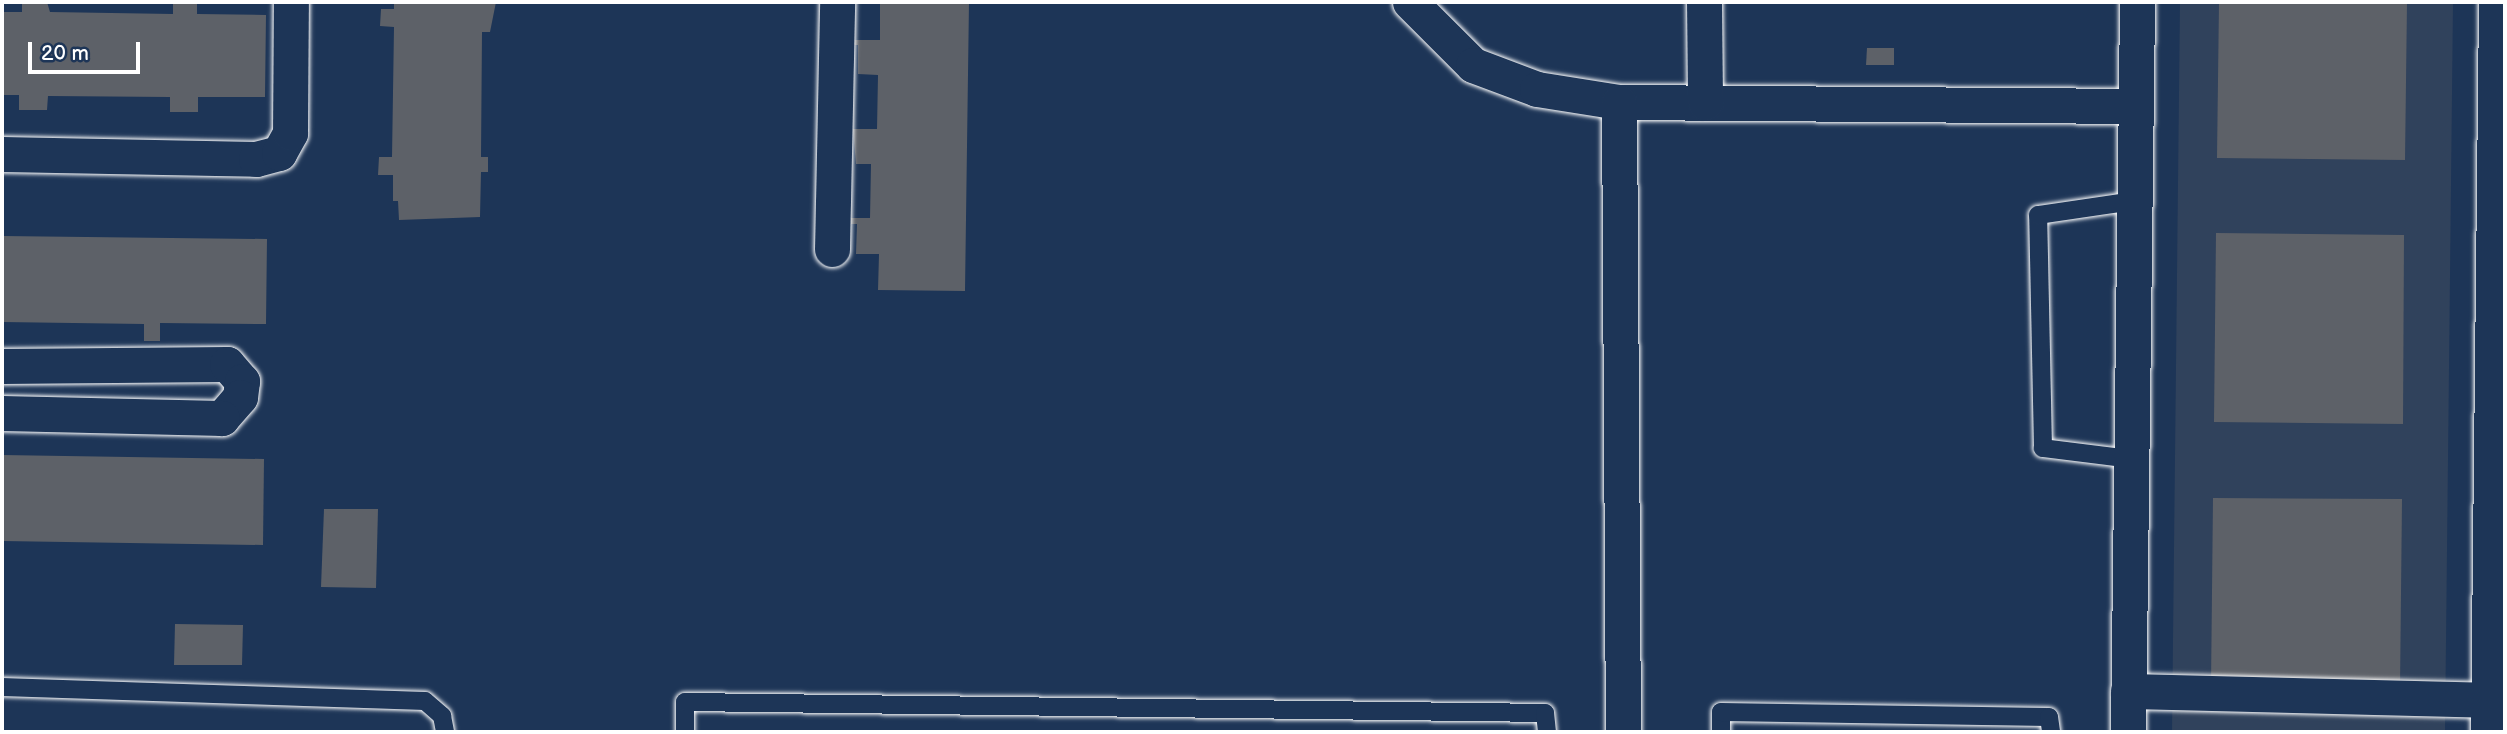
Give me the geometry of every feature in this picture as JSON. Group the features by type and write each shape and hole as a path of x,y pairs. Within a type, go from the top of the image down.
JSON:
{"street":[{"path":"2,154 256,159 279,153 290,134 291,2"},
{"path":"832,249 837,2"},
{"path":"1410,2 1473,65 1536,89 1619,102 2136,106"},
{"path":"1704,2 1705,103"},
{"path":"2128,732 2137,2"},
{"path":"2129,691 2488,716 2499,280 2500,139 2496,2"},
{"path":"1619,102 1623,732"},
{"path":"2,366 227,364 242,381 240,397 222,418 2,414"}],"lane":[{"path":"2132,459 2043,448 2038,215 2134,201"},
{"path":"2,687 425,701 442,716 445,732"},
{"path":"685,732 685,702 1545,713 1547,732"},
{"path":"1721,732 1721,712 2049,717 2051,732"}],"shaded area":[{"path":"2180,2 2453,2 2445,732 2172,732"}],"building":[{"path":"22,2 47,2 50,12 173,14 173,2 197,2 197,14 266,15 265,97 198,97 198,112 170,112 170,97 48,96 47,110 19,110 19,95 2,95 2,12 22,12"},
{"path":"394,2 496,2 490,32 482,32 481,157 488,157 488,172 481,172 480,217 399,220 398,201 393,201 393,175 378,175 379,157 392,157 394,27 380,26 381,9 394,9"},
{"path":"880,2 969,2 965,291 878,290 879,254 856,254 857,224 851,224 851,218 870,218 871,164 856,164 853,129 877,129 878,75 858,74 858,45 852,45 852,40 880,40"},
{"path":"2219,2 2407,2 2405,160 2217,158"},
{"path":"1867,48 1894,48 1894,65 1866,65"},
{"path":"2216,233 2404,235 2403,424 2214,422"},
{"path":"2,236 267,239 266,324 160,323 160,341 144,341 144,324 2,322"},
{"path":"2,455 264,459 263,545 2,541"},
{"path":"2213,498 2402,499 2400,687 2211,686"},
{"path":"324,509 378,509 376,588 321,587"},
{"path":"175,624 243,625 242,665 174,665"}]}
